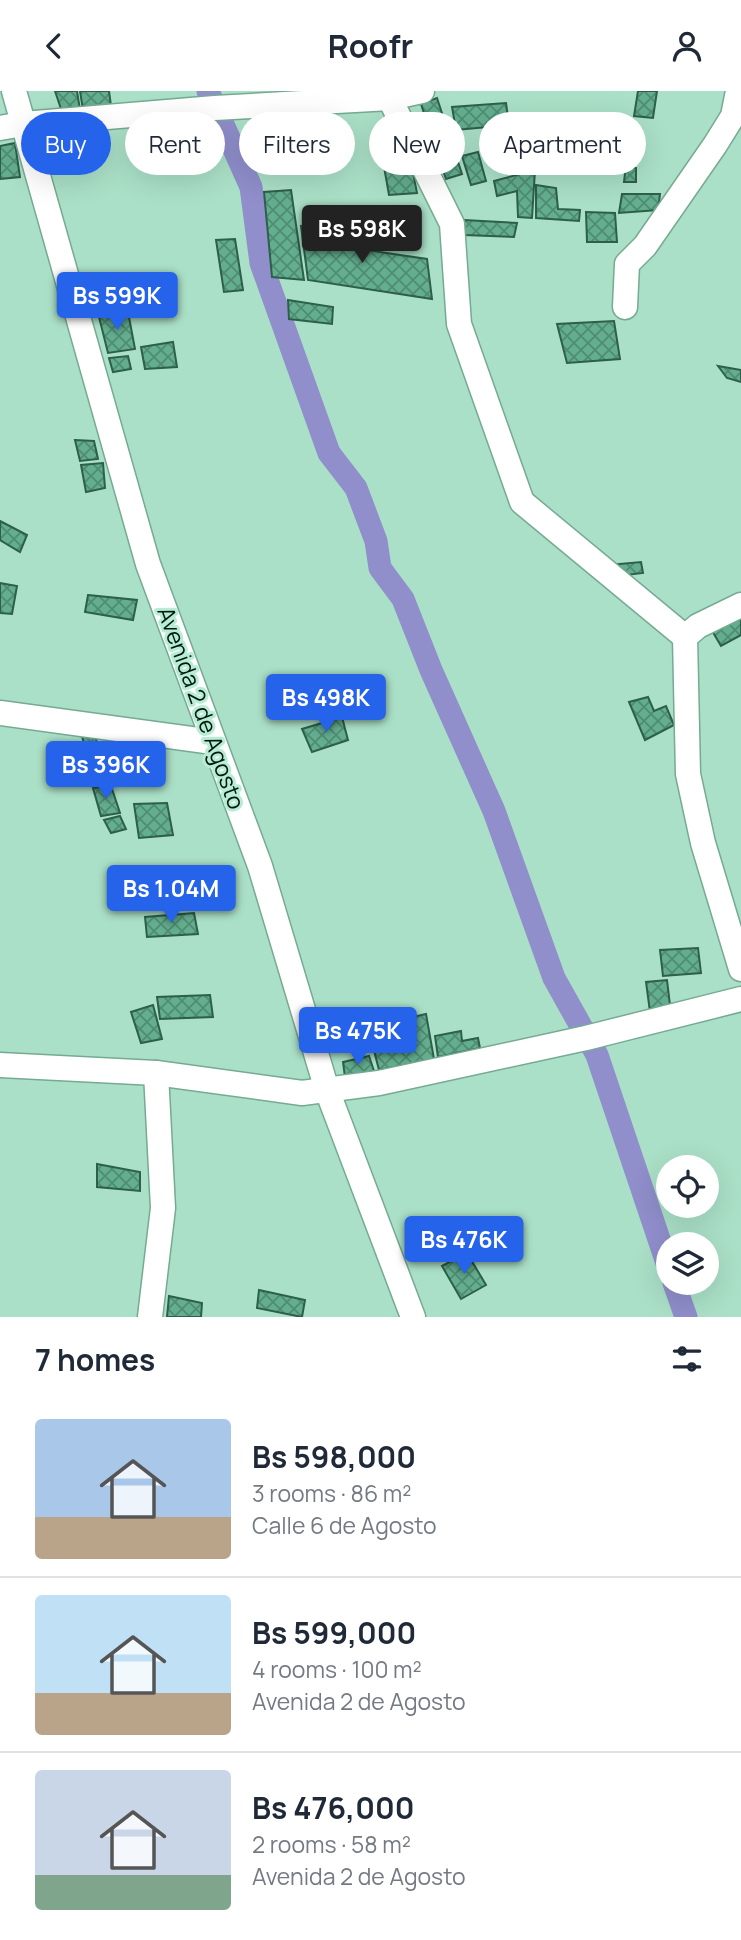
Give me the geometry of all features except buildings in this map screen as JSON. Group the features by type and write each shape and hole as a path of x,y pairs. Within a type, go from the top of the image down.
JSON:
{"street":[{"name":"Avenida 2 de Agosto","path":"14,91 11,126 148,564 260,866 327,1090 413,1317"},
{"path":"11,126 422,91"},
{"path":"625,307 627,264 653,235 715,145 733,116 738,91"},
{"path":"388,94 452,224 459,324 522,502 685,638"},
{"path":"741,605 698,626 685,638 688,774 703,843 741,969"},
{"path":"0,713 213,741"},
{"path":"0,1065 156,1073 302,1093 379,1083 586,1038 741,999"},
{"path":"150,1317 163,1207 156,1073"}],"waterway":[{"path":"208,91 251,187 261,263 329,453 356,488 376,541 380,568 403,599 431,670 494,811 554,978 597,1055 657,1232"},
{"path":"678,1295 686,1317"}]}
